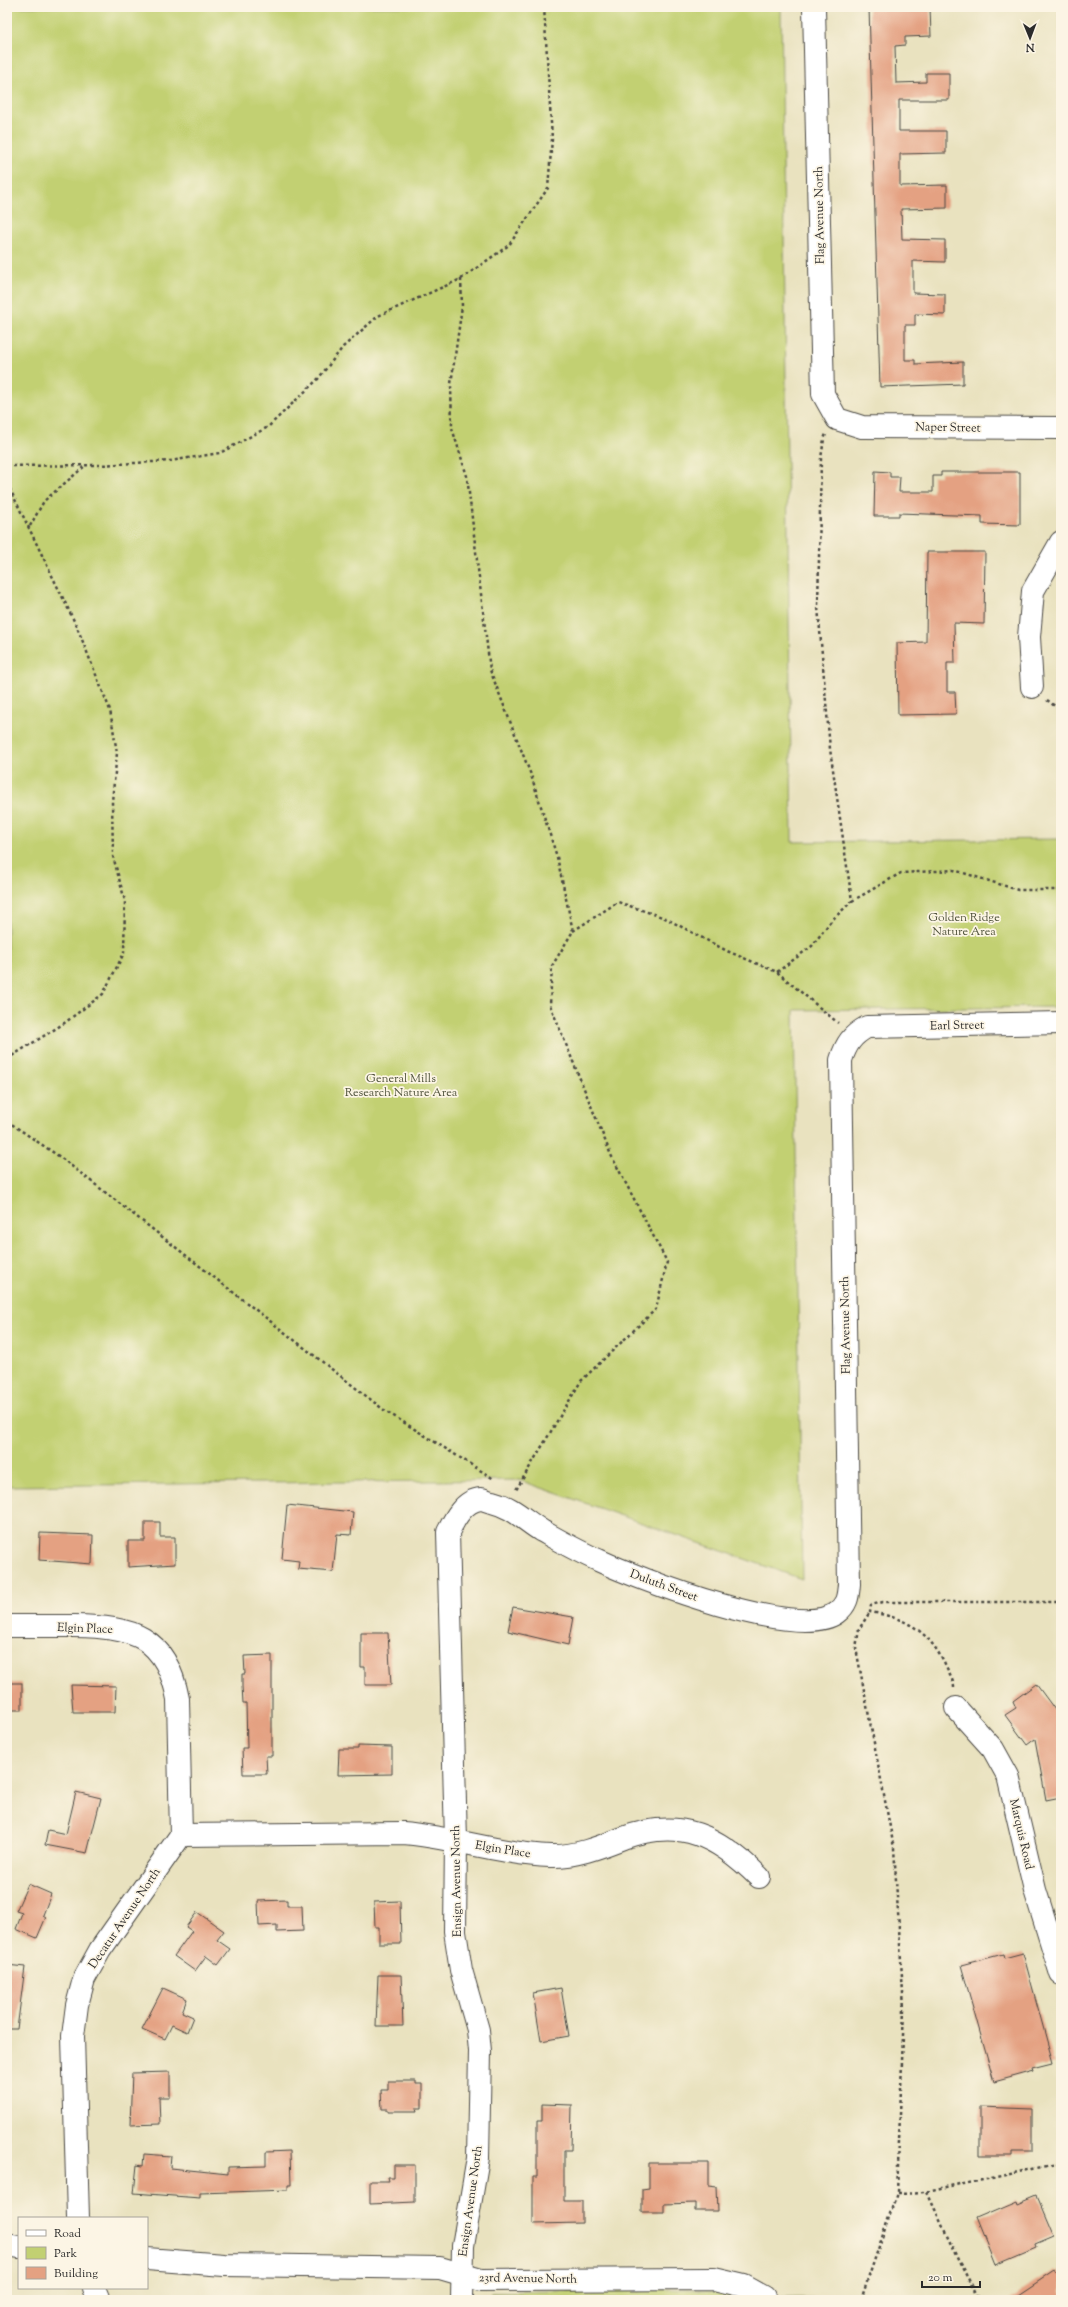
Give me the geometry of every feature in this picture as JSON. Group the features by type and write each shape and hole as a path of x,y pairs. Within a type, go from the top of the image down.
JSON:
{"street":[{"name":"Flag Avenue North","path":"814,7 823,394 836,419"},
{"name":"Naper Street","path":"836,419 862,427 1061,428"},
{"path":"1032,687 1029,637 1033,592 1061,542"},
{"name":"Earl Street","path":"854,1034 867,1028 880,1026 1061,1023"},
{"name":"Flag Avenue North","path":"835,1614 847,1601 849,1584 841,1060 846,1046 854,1034"},
{"name":"Duluth Street","path":"513,1495 541,1530 583,1552 656,1584 718,1604 784,1618 813,1621 835,1614"},
{"name":"Ensign Avenue North","path":"462,2300 462,2246 478,2158 480,2051 478,2030 457,1948 456,1841 448,1532 456,1515 469,1504 480,1499 513,1495"},
{"name":"Elgin Place","path":"7,1626 105,1626 129,1631 145,1639 157,1650 174,1679 178,1699 181,1835 403,1833 432,1836 515,1853 551,1856 590,1851 647,1830 668,1829 691,1832 712,1839 735,1854 759,1877"},
{"name":"Marquis Road","path":"956,1708 993,1749 1008,1776 1035,1890 1061,1974"},
{"name":"Decatur Avenue North","path":"78,2217 73,2036 77,2005 84,1979 100,1950 181,1835"},
{"path":"7,2246 18,2247"},
{"name":"23rd Avenue North","path":"148,2259 224,2265 440,2268 481,2280 714,2279 744,2286 764,2297"},
{"path":"94,2289 99,2300"}],"path":[{"path":"7,466 170,461 220,453 268,427 318,380 343,347 378,316 461,279 509,245 548,188 552,139 544,7"},
{"path":"461,279 462,306 451,384 452,428 467,476 490,670 531,776 557,857 573,931"},
{"path":"836,419 824,439 821,458 818,607 830,749 852,901"},
{"path":"30,526 44,501 86,464"},
{"path":"7,483 30,526 77,627 110,710 117,753 112,801 113,856 125,902 124,953 103,994 63,1024 7,1059"},
{"path":"777,972 812,946 831,921 852,901 901,873 954,870 1018,890 1061,890"},
{"path":"513,1495 581,1381 656,1309 667,1262 611,1155 550,1005 552,966 573,931 618,902 665,918 727,951 777,972 840,1025 854,1034"},
{"path":"7,1121 60,1157 384,1410 496,1481"},
{"path":"862,2300 897,2194 904,2009 894,1848 856,1648 859,1628 870,1612 871,1605 883,1602 1061,1602"},
{"path":"870,1612 886,1615 919,1628 938,1650 954,1684 956,1708"},
{"path":"897,2194 928,2192 1061,2163"},
{"path":"928,2192 959,2262 980,2300"}],"green space":[{"name":"General Mills Research Nature Area","path":"7,7 781,7 792,842 1061,839 1061,1007 794,1010 802,1579 519,1480 7,1486"},
{"path":"687,2289 730,2294 744,2300 484,2300 492,2292"},
{"path":"768,2298 839,2298 839,2300 768,2300"}],"building":[{"path":"869,7 930,7 931,36 905,37 905,45 895,46 896,83 926,82 926,73 949,73 949,100 899,100 899,131 946,131 946,153 900,154 900,186 947,185 947,208 901,209 902,239 945,240 945,262 913,261 913,293 945,294 945,315 915,314 915,325 905,325 905,360 915,360 915,364 963,362 963,384 880,387"},
{"path":"875,471 890,472 890,477 900,477 899,492 933,492 933,476 941,476 941,472 1020,472 1020,525 982,524 982,516 899,513 899,516 874,516"},
{"path":"927,552 985,552 984,624 954,623 955,663 947,663 947,692 955,692 956,714 898,715 897,643 926,642"},
{"path":"287,1505 353,1512 351,1535 337,1534 333,1572 298,1569 299,1561 282,1559"},
{"path":"145,1522 160,1522 160,1537 175,1537 175,1564 128,1567 128,1541 145,1541"},
{"path":"40,1533 93,1535 92,1564 39,1560"},
{"path":"513,1607 573,1617 568,1645 508,1631"},
{"path":"361,1633 388,1633 391,1685 365,1685 365,1667 361,1667"},
{"path":"272,1655 272,1756 266,1756 267,1774 243,1774 242,1748 247,1748 246,1703 243,1703 242,1686 242,1674 245,1674 244,1656"},
{"path":"7,1683 22,1683 22,1710 7,1710"},
{"path":"1036,1684 1061,1718 1061,1797 1046,1800 1035,1739 1027,1745 1005,1715 1016,1708 1013,1701"},
{"path":"71,1685 116,1686 115,1712 73,1712"},
{"path":"358,1746 392,1747 392,1774 338,1775 339,1749 358,1749"},
{"path":"76,1792 101,1798 87,1853 45,1845 48,1830 66,1834"},
{"path":"28,1884 51,1894 43,1915 46,1917 37,1938 16,1929 22,1913 16,1911"},
{"path":"287,1900 287,1906 302,1906 303,1931 277,1932 277,1925 259,1926 258,1901"},
{"path":"400,1901 401,1944 379,1944 379,1927 375,1927 374,1902"},
{"path":"197,1912 224,1931 217,1940 230,1949 218,1965 206,1956 195,1971 174,1956 192,1931 186,1927"},
{"path":"1023,1953 1053,2063 1033,2068 1034,2071 994,2082 961,1965 1003,1954 1004,1958"},
{"path":"7,1965 25,1967 17,2029 7,2029"},
{"path":"378,1975 401,1975 403,2026 376,2026"},
{"path":"163,1988 187,1999 182,2012 193,2017 187,2032 172,2025 165,2039 142,2029"},
{"path":"561,1988 569,2036 541,2041 533,1993"},
{"path":"170,2072 170,2097 159,2097 160,2124 130,2125 132,2073"},
{"path":"388,2081 416,2081 416,2084 422,2084 422,2108 416,2108 417,2111 388,2111 388,2109 382,2109 381,2090 388,2090"},
{"path":"542,2104 572,2105 571,2150 564,2150 564,2201 582,2201 582,2223 533,2224 533,2177 537,2177 537,2121 542,2121"},
{"path":"980,2107 1032,2109 1032,2152 1012,2152 1012,2156 980,2156"},
{"path":"290,2151 291,2185 288,2185 288,2190 200,2193 200,2198 134,2193 137,2165 143,2166 144,2154 171,2156 170,2168 228,2174 228,2167 266,2166 266,2152"},
{"path":"649,2163 708,2163 708,2186 717,2187 718,2211 695,2211 695,2203 664,2204 664,2212 642,2212 642,2189 649,2188"},
{"path":"394,2165 415,2165 415,2202 370,2204 370,2181 389,2181 388,2177 394,2177"},
{"path":"1037,2196 1054,2236 1035,2244 1036,2248 996,2265 977,2218 1017,2201 1018,2204"},
{"path":"1061,2269 1061,2300 1009,2300 1054,2270 1056,2273"}],"park label":[{"name":"Golden Ridge Nature Area","path":"964,924"}]}
